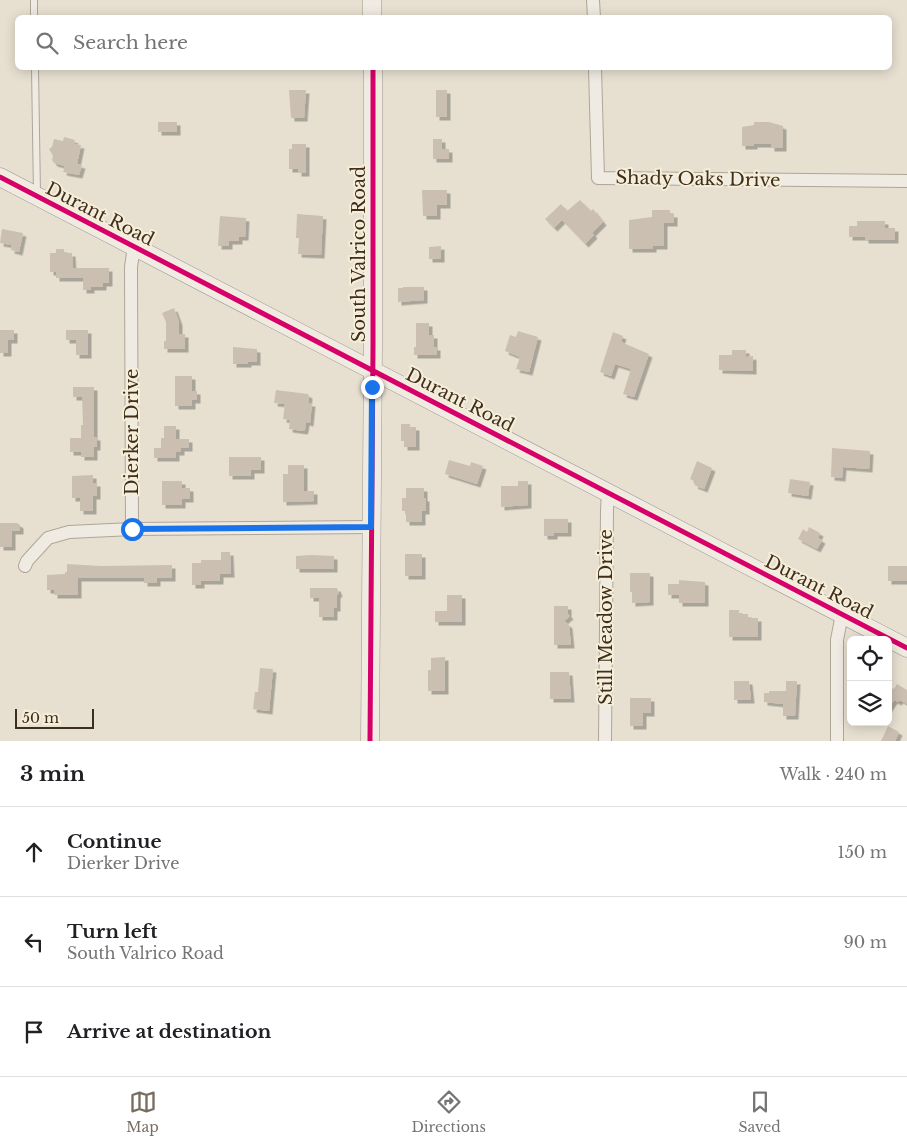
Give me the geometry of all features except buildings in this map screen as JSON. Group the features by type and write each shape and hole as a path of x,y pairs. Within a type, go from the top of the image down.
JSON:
{"street":[{"path":"372,0 372,15"},
{"path":"593,0 594,15"},
{"name":"South Valrico Road","path":"370,741 372,70"},
{"name":"Shady Oaks Drive","path":"595,70 598,178 907,181"},
{"name":"Durant Road","path":"0,177 907,648"},
{"name":"Dierker Drive","path":"132,529 131,267 134,246"},
{"name":"Still Meadow Drive","path":"605,741 606,510 608,493"},
{"path":"25,566 27,560 48,538 69,532 132,529 371,527"},
{"path":"837,741 837,640 842,614"}],"lane":[{"path":"34,0 34,15"},
{"path":"36,70 37,196"}],"cycle path":[{"path":"370,741 373,70"},
{"path":"0,177 907,648"}],"route":[{"path":"132,529 371,527 372,387"}]}
